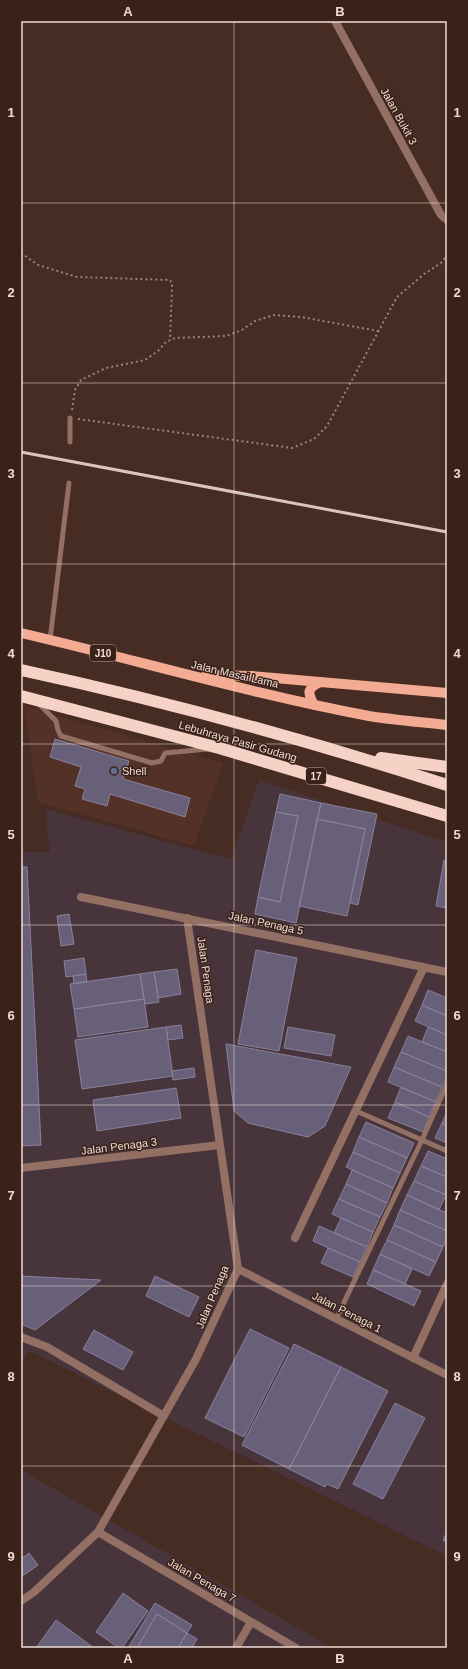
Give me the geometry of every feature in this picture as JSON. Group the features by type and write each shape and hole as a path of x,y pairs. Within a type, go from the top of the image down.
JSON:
{"highway":[{"name":"Lebuhraya Pasir Gudang","path":"21,670 168,704 350,754 447,785"},
{"name":"Lebuhraya Pasir Gudang","path":"21,696 219,748 447,816"},
{"path":"350,754 447,767"},
{"path":"412,805 447,820"}],"main road":[{"name":"Jalan Masai Lama","path":"21,633 314,705 370,716 447,725"},
{"path":"184,674 252,676 447,693"},
{"path":"314,705 309,696 309,690 313,685 321,682"}],"street":[{"name":"Jalan Bukit 3","path":"335,21 441,215 447,220"},
{"name":"Jalan Penaga 5","path":"81,897 447,972"},
{"name":"Jalan Penaga","path":"21,1601 34,1592 98,1532 196,1359 238,1269 187,918"},
{"path":"295,1238 424,967"},
{"name":"Jalan Penaga 3","path":"21,1168 220,1145"},
{"name":"Jalan Penaga 1","path":"238,1269 447,1375"},
{"path":"413,1358 447,1284"},
{"path":"21,1337 47,1346 164,1416"},
{"name":"Jalan Penaga 7","path":"98,1532 296,1648"},
{"path":"236,1648 251,1622"}],"lane":[{"path":"70,418 70,442"},
{"path":"50,640 69,483"},
{"path":"33,698 56,720 61,736 152,763 161,761 165,753 219,748"},
{"path":"336,1319 422,1140 447,1084"},
{"path":"356,1110 447,1151"}],"path":[{"path":"21,253 38,265 77,277 170,280 172,283 172,289 170,340"},
{"path":"378,331 301,317 274,315 255,321 242,330 226,336 175,338 166,342 158,351 145,360 106,368 81,380 75,390 70,418 292,448 314,439 327,426 397,297 424,274 442,263 447,255"}],"shaded area":[{"path":"24,706 223,763 194,846 38,802"},
{"path":"259,780 447,842 447,1556 29,1351 21,1366 21,852 50,852 45,809 231,859"},
{"path":"21,1470 333,1648 21,1648"}],"building":[{"path":"55,739 129,761 123,779 190,798 185,817 110,794 107,806 82,799 85,789 75,786 81,767 50,757"},
{"path":"280,794 321,803 296,923 255,914 258,897 280,902 298,816 276,812"},
{"path":"321,803 377,814 358,905 350,903 365,829 317,819"},
{"path":"276,812 298,816 280,902 258,897"},
{"path":"317,819 365,829 347,916 299,906"},
{"path":"444,860 447,861 447,908 436,906"},
{"path":"21,867 27,867 41,1145 21,1146"},
{"path":"69,914 74,944 61,946 57,916"},
{"path":"256,950 297,958 279,1051 238,1044"},
{"path":"84,958 86,974 66,977 64,961"},
{"path":"177,969 181,994 158,998 154,972"},
{"path":"154,972 159,1002 145,1004 140,974"},
{"path":"86,974 87,982 74,984 73,976"},
{"path":"140,974 144,999 74,1009 70,984"},
{"path":"428,990 447,998 447,1016 422,1005"},
{"path":"144,999 148,1027 78,1037 74,1009"},
{"path":"422,1005 447,1016 447,1035 415,1021"},
{"path":"181,1025 183,1038 168,1040 166,1027"},
{"path":"166,1027 173,1076 82,1089 75,1040"},
{"path":"288,1027 335,1035 331,1056 284,1048"},
{"path":"428,1027 447,1035 447,1052 422,1042"},
{"path":"408,1036 447,1052 447,1071 401,1052"},
{"path":"226,1044 351,1067 325,1126 308,1137 248,1123 234,1111"},
{"path":"401,1052 447,1071 447,1076 442,1087 394,1067"},
{"path":"394,1067 442,1087 436,1102 388,1082"},
{"path":"194,1068 195,1077 173,1080 172,1071"},
{"path":"401,1087 436,1102 429,1117 395,1102"},
{"path":"176,1088 181,1118 97,1131 93,1100"},
{"path":"395,1102 429,1117 423,1132 388,1118"},
{"path":"447,1112 447,1125 442,1123"},
{"path":"366,1122 414,1143 407,1158 359,1137"},
{"path":"442,1123 447,1125 447,1143 435,1138"},
{"path":"359,1137 407,1158 400,1173 353,1152"},
{"path":"428,1151 447,1159 447,1177 421,1166"},
{"path":"353,1152 400,1173 393,1188 346,1167"},
{"path":"421,1166 447,1177 447,1195 414,1181"},
{"path":"352,1170 393,1188 387,1203 346,1184"},
{"path":"414,1181 446,1195 439,1210 407,1195"},
{"path":"346,1184 387,1203 380,1217 339,1199"},
{"path":"407,1195 447,1213 447,1231 400,1210"},
{"path":"339,1199 380,1217 373,1232 332,1214"},
{"path":"400,1210 447,1231 447,1238 443,1247 394,1225"},
{"path":"341,1218 373,1232 367,1247 334,1233"},
{"path":"394,1225 443,1247 436,1262 387,1240"},
{"path":"319,1226 367,1247 360,1262 313,1241"},
{"path":"387,1240 436,1262 429,1276 380,1254"},
{"path":"328,1248 360,1262 353,1277 321,1263"},
{"path":"380,1254 412,1269 405,1284 373,1270"},
{"path":"373,1270 421,1291 414,1306 367,1284"},
{"path":"21,1276 101,1280 35,1330 21,1324"},
{"path":"155,1276 199,1297 189,1317 146,1296"},
{"path":"250,1329 289,1348 244,1437 205,1418"},
{"path":"94,1330 133,1352 123,1370 83,1349"},
{"path":"294,1344 341,1367 289,1469 242,1445"},
{"path":"341,1367 388,1391 338,1489 327,1484 325,1487 289,1469"},
{"path":"395,1403 425,1418 383,1499 353,1484"},
{"path":"447,1532 447,1542 443,1540"},
{"path":"29,1553 38,1565 21,1577 21,1559"},
{"path":"123,1593 148,1611 122,1648 119,1648 96,1632"},
{"path":"155,1603 192,1625 187,1633 157,1614 137,1648 128,1648"},
{"path":"157,1614 187,1633 178,1648 137,1648"},
{"path":"56,1620 94,1648 36,1648"},
{"path":"187,1633 197,1639 192,1648 178,1648"}],"railway":[{"path":"21,452 447,532"}],"place":[{"name":"Shell","path":"114,771"}]}
